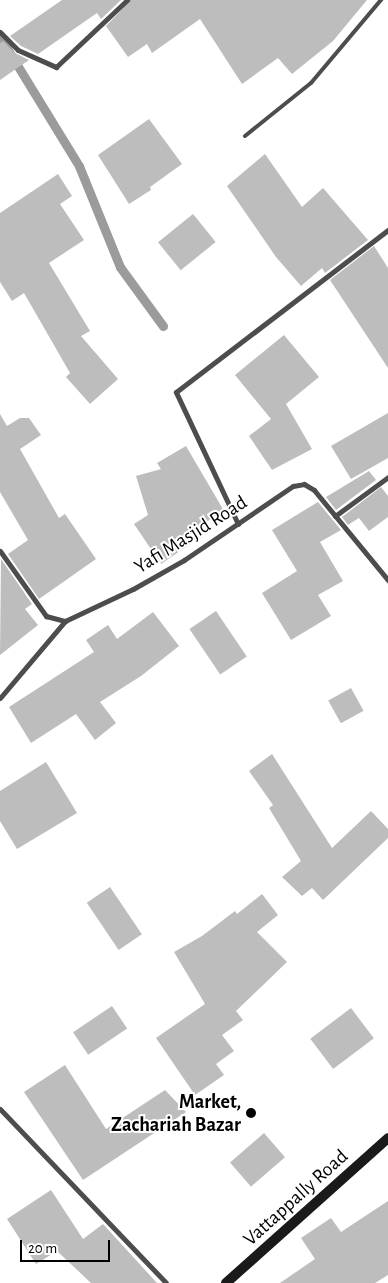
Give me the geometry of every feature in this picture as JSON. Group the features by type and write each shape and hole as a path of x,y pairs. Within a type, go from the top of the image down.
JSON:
{"main road":[{"name":"Vattappally Road","path":"226,1283 388,1138"}],"street":[{"path":"0,32 18,50 56,67 128,0"},
{"path":"238,524 176,392 388,230"},
{"path":"335,516 388,478"},
{"name":"Yafi Masjid Road","path":"65,620 133,589 184,560 292,486 304,484 314,490 388,580"},
{"path":"0,551 46,616 65,620 0,698"},
{"path":"0,1109 166,1283"}],"lane":[{"path":"245,136 311,83 381,0"}],"building":[{"path":"62,0 121,0 101,19 97,13 38,54 21,46 10,36"},
{"path":"131,0 367,0 333,41 292,74 278,58 242,84 200,19 152,53 147,44 128,57 106,26"},
{"path":"3,41 15,53 29,60 0,80 0,43"},
{"path":"149,119 182,164 150,187 151,190 129,204 98,155"},
{"path":"265,154 302,207 323,188 368,240 325,273 322,268 301,286 276,257 227,186"},
{"path":"58,174 72,196 60,204 84,240 49,263 90,331 81,336 118,379 90,404 66,377 70,373 24,293 12,301 0,282 0,213"},
{"path":"193,214 216,242 181,270 158,242"},
{"path":"374,246 388,268 388,368 330,280"},
{"path":"284,335 319,377 286,404 312,449 272,470 249,436 271,419 235,375"},
{"path":"388,413 388,458 351,479 331,446"},
{"path":"0,414 7,426 20,418 29,418 41,435 20,449 59,518 65,514 96,559 39,599 8,554 28,540 0,492"},
{"path":"186,446 224,511 190,532 196,540 161,564 134,524 148,515 136,476 161,469 157,463"},
{"path":"369,471 376,480 336,510 326,497"},
{"path":"381,487 388,496 388,517 369,531 359,518 348,525 342,517"},
{"path":"318,502 341,530 320,542 343,581 318,595 331,616 291,640 262,593 297,571 272,530"},
{"path":"1,559 32,604 25,609 38,625 0,655"},
{"path":"216,611 247,657 220,674 189,629"},
{"path":"153,612 179,646 141,676 100,702 116,723 95,740 76,714 31,743 9,707 94,652 86,640 108,625 117,639"},
{"path":"351,688 364,711 341,723 328,701"},
{"path":"272,754 332,848 371,811 388,829 388,838 323,900 312,888 302,896 282,877 301,861 269,808 273,805 249,771"},
{"path":"46,762 77,813 17,849 0,821 0,791"},
{"path":"110,887 142,934 119,950 87,903"},
{"path":"262,894 278,915 257,932 287,962 236,1011 243,1020 222,1035 234,1051 216,1064 224,1075 195,1095 156,1038 205,1004 174,952 202,936 235,911 237,914"},
{"path":"112,1006 127,1028 88,1055 73,1032"},
{"path":"351,1008 374,1038 333,1069 310,1039"},
{"path":"65,1065 106,1129 165,1090 186,1112 83,1180 24,1092"},
{"path":"264,1133 285,1157 251,1187 230,1163"},
{"path":"51,1190 83,1239 103,1224 157,1283 91,1283 57,1251 36,1264 7,1219"},
{"path":"388,1201 388,1275 375,1283 280,1283 315,1259 301,1238 331,1218 341,1232"}],"waterway":[{"path":"0,37 79,166 120,267 163,326"}],"place":[{"name":"Market, Zachariah Bazar","path":"251,1113"}]}
